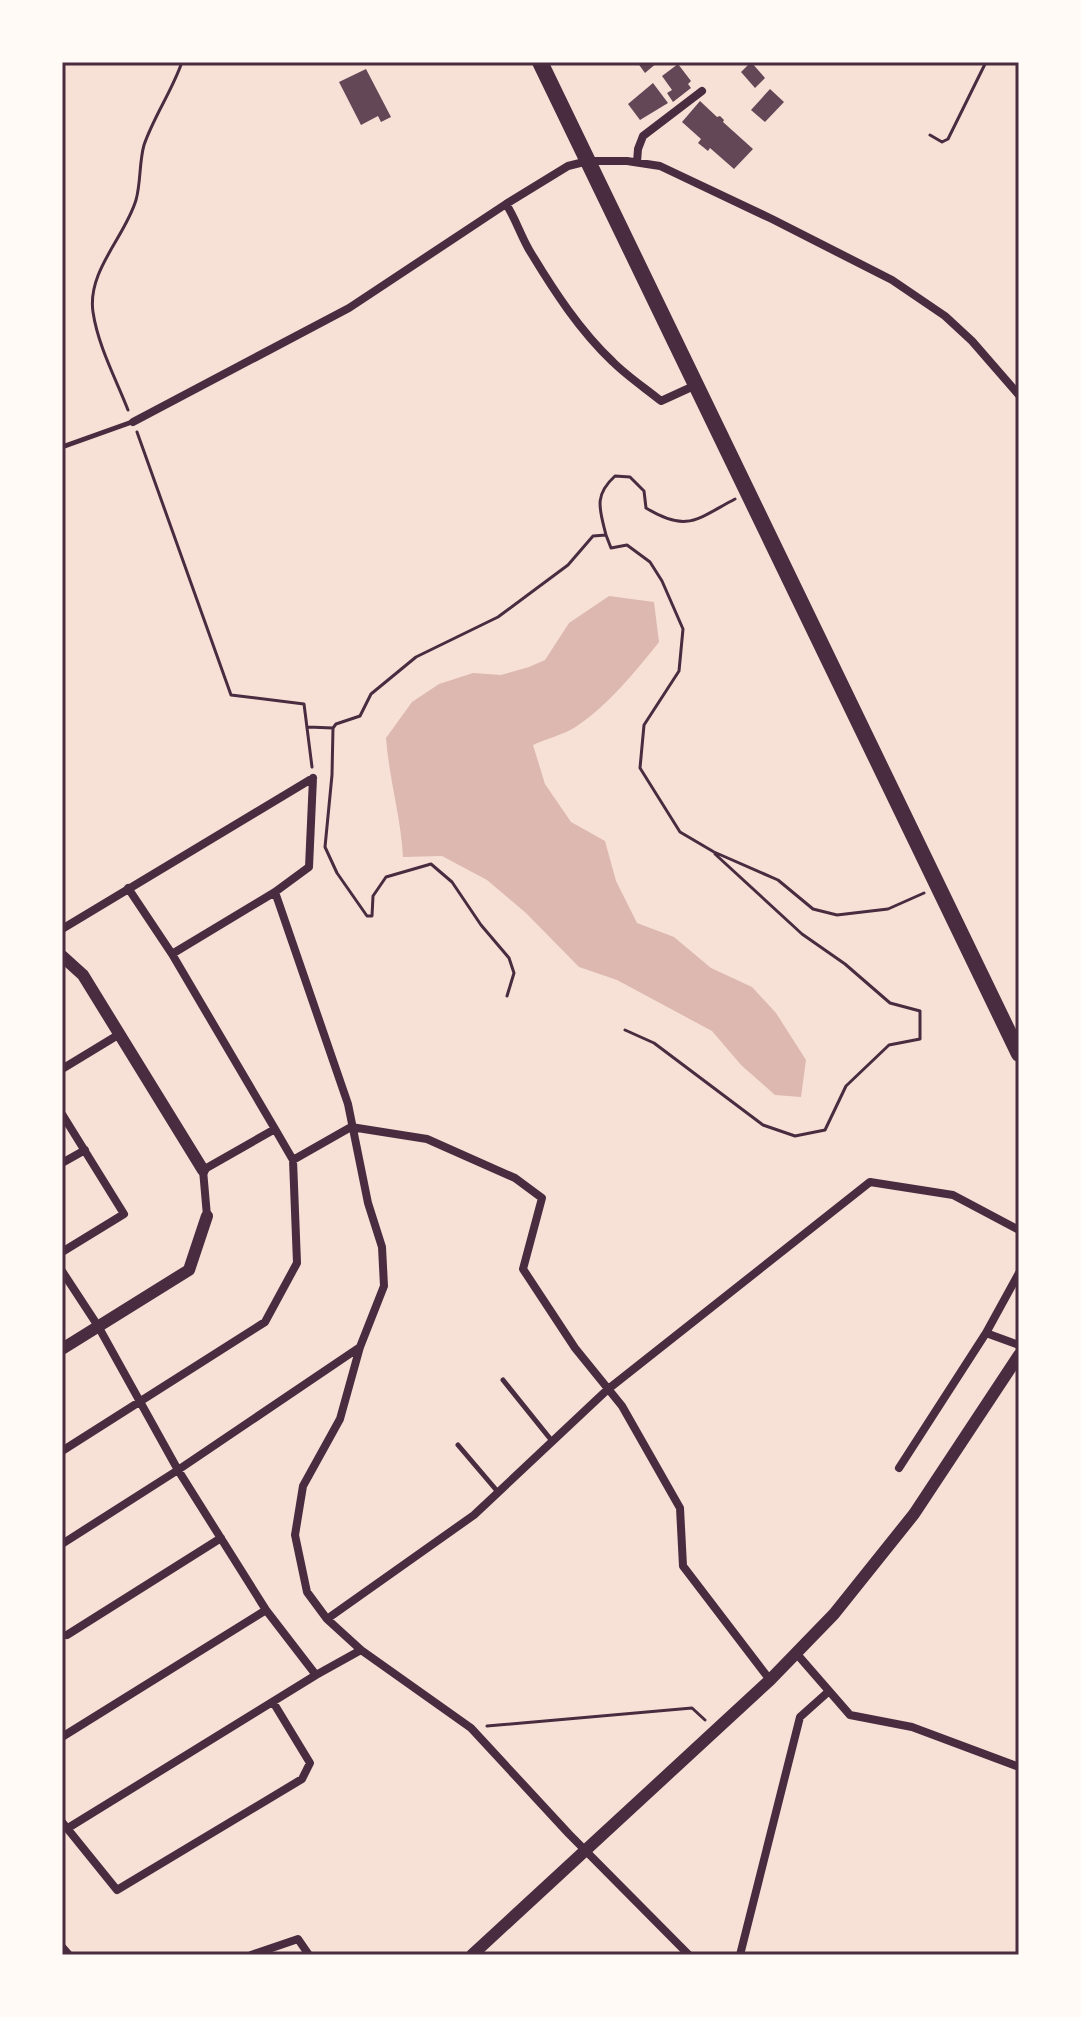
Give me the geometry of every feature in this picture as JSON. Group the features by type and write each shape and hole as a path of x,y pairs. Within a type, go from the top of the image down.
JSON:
{"main road":[{"path":"540,62 696,385 741,496 938,886 1019,1054"}],"street":[{"path":"637,162 643,136 702,91"},
{"path":"133,422 349,308 506,204 568,166 588,161 660,166 892,280 945,316 972,341 1019,395"},
{"path":"506,204 554,289 614,363 661,401 696,385"},
{"path":"62,929 313,778"},
{"path":"172,954 275,892 309,867 313,778"},
{"path":"62,1451 265,1322 297,1263 293,1160 172,954 128,888"},
{"path":"275,892 348,1104 368,1203 382,1247 384,1286 360,1347 340,1419 303,1486 295,1535 307,1592 327,1619 361,1650 471,1728 584,1850 689,1955"},
{"path":"62,956 83,975 203,1170 207,1216 189,1270 62,1349"},
{"path":"62,1069 118,1035"},
{"path":"62,1114 124,1214 62,1252"},
{"path":"293,1160 351,1127 427,1139 515,1178 542,1198 523,1269 575,1348 622,1406 680,1508 683,1566 770,1680"},
{"path":"203,1170 275,1129"},
{"path":"62,1163 85,1150"},
{"path":"327,1619 474,1515 607,1390 870,1182 953,1195 1019,1230"},
{"path":"62,1271 98,1326 178,1470 266,1610 316,1675"},
{"path":"899,1468 986,1333 1019,1273"},
{"path":"986,1333 1019,1345"},
{"path":"62,1544 360,1347"},
{"path":"472,1955 770,1680 834,1614 890,1547 941,1476 1019,1355"},
{"path":"64,1634 221,1538"},
{"path":"62,1737 266,1610"},
{"path":"273,1702 310,1763 302,1779 117,1890 65,1825 316,1675 361,1650"},
{"path":"796,1653 850,1715 912,1727 1019,1767"},
{"path":"740,1955 800,1717 828,1692"},
{"path":"251,1955 298,1939 309,1955"},
{"path":"62,1947 69,1955"}],"lane":[{"path":"62,447 133,422"},
{"path":"503,1380 552,1441"},
{"path":"458,1445 498,1492"}],"path":[{"path":"182,62 171,93 143,148 136,201 112,246 93,295 93,311 100,339 231,695 304,704 313,778"},
{"path":"930,135 942,142 948,139 986,62"},
{"path":"741,496 706,515 680,524 646,508 644,491 630,477 615,476 604,486 598,504 611,548 627,545 650,562 683,629 679,671 644,725 640,768 680,832 714,852 778,880 813,909 837,915 888,909 938,886"},
{"path":"307,727 333,728 360,716 371,694 416,657 498,617 568,565 593,536 606,535"},
{"path":"333,728 325,847 337,873 367,916 372,916 373,896 386,877 431,864 452,882 481,925 509,958 514,973 507,996"},
{"path":"625,1030 654,1043 763,1125 795,1136 825,1130 846,1086 889,1045 920,1039 920,1011 890,1003 845,964 802,934 714,852"},
{"path":"471,1728 692,1708 715,1730"}],"shaded area":[{"path":"609,596 654,602 659,642 598,710 569,730 533,745 545,784 571,822 605,841 616,881 637,923 674,937 711,968 752,987 776,1013 806,1060 801,1097 775,1095 741,1065 712,1031 617,980 579,967 526,913 487,880 442,856 403,857 386,738 412,702 439,684 473,673 501,675 545,660 569,623"}],"building":[{"path":"637,62 658,62 645,73"},
{"path":"751,62 765,78 755,88 741,72"},
{"path":"678,64 691,81 688,84 691,88 673,102 667,93 672,90 662,76"},
{"path":"366,69 391,117 381,122 378,116 361,125 339,82"},
{"path":"653,83 668,103 640,120 628,104"},
{"path":"770,89 784,102 765,122 751,110"},
{"path":"700,101 753,149 734,169 710,148 708,151 698,143 701,139 682,122"}]}
